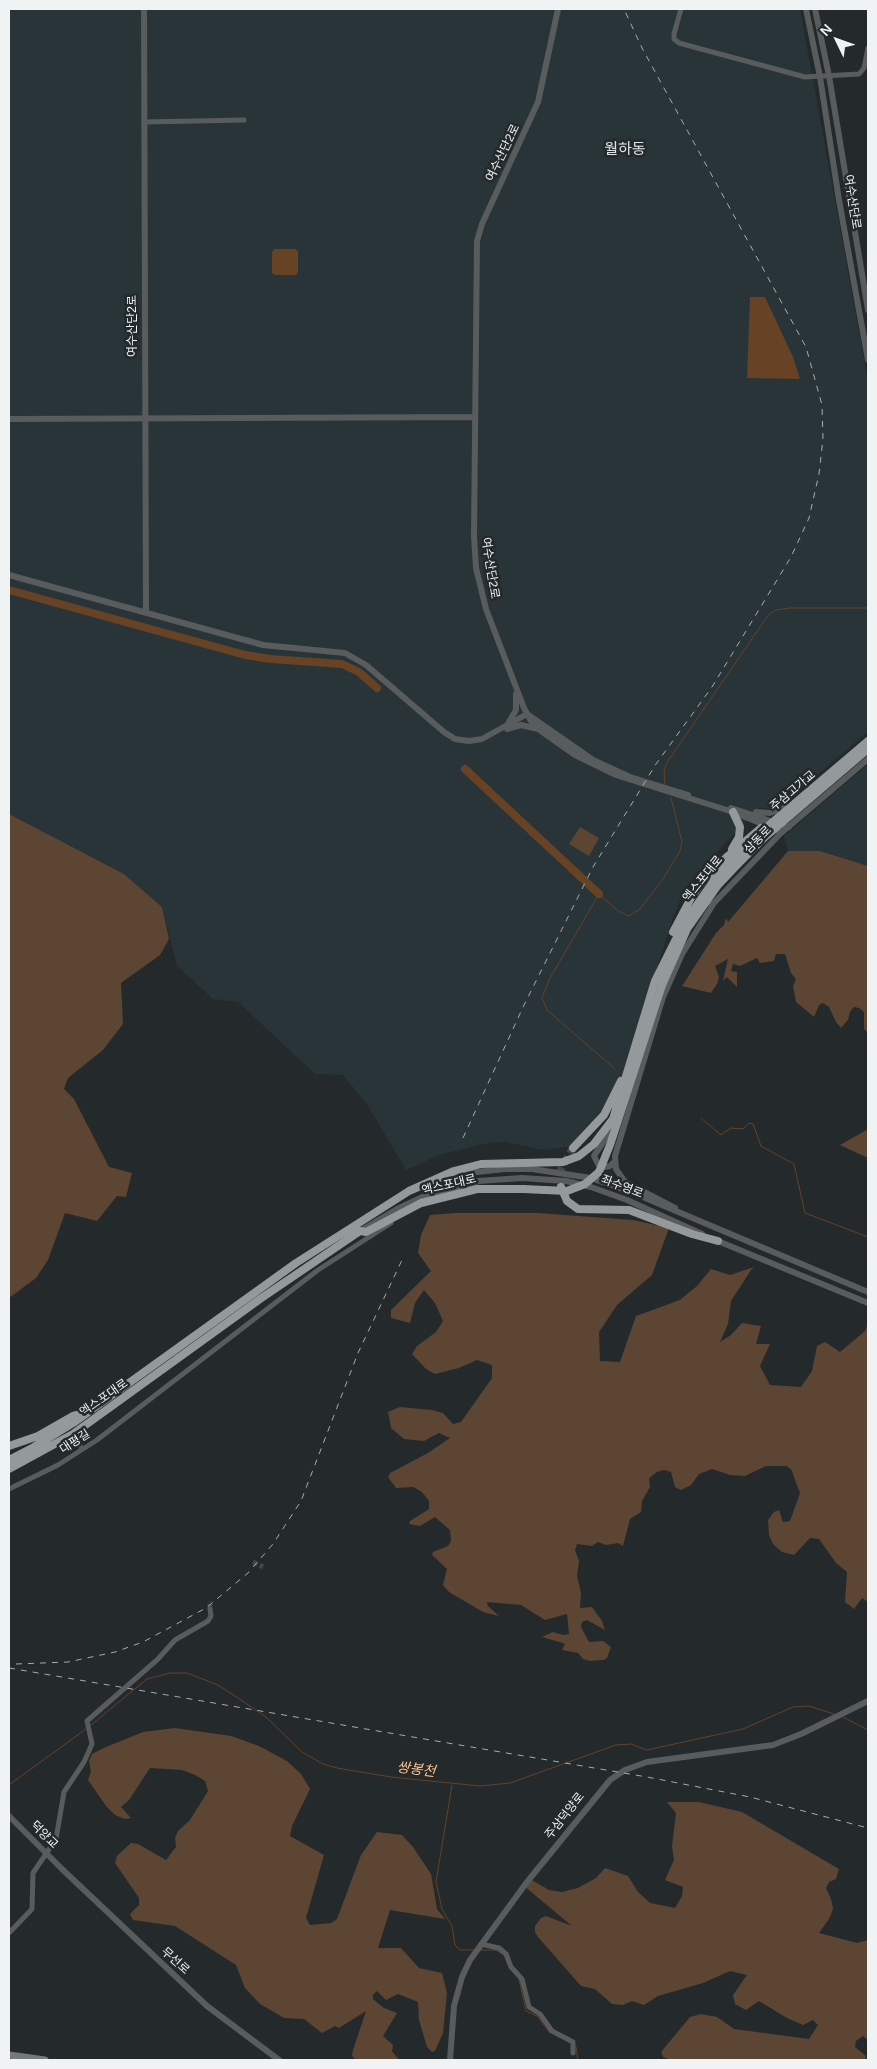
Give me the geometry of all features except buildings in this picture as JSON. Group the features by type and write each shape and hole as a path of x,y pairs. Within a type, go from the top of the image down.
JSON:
{"highway":[{"name":"주삼고가교","path":"733,860 761,832 868,741"},
{"name":"주삼고가교","path":"733,860 772,830 868,749"},
{"path":"733,860 740,834 739,822 734,811"},
{"path":"733,860 767,822"},
{"name":"엑스포대로","path":"9,1471 73,1434 260,1299 360,1231 371,1232 421,1202 477,1189 567,1191 587,1182 601,1168 658,983 678,946 733,860"},
{"name":"엑스포대로","path":"9,1460 41,1443 89,1412 317,1249 402,1195 454,1171 481,1164 552,1164 573,1159 594,1144 613,1119 627,1077 630,1060 658,983 683,925 715,879 733,860"},
{"path":"573,1148 608,1110 630,1060"},
{"path":"561,1187 565,1199 578,1209 633,1210 692,1234 718,1241"},
{"path":"9,1446 38,1436 76,1415 89,1412"}],"main road":[{"path":"9,2055 22,2059 45,2060"}],"street":[{"name":"여수산단2로","path":"144,9 146,613"},
{"name":"여수산단2로","path":"528,714 487,614 476,568 474,536 478,237 538,102 549,61 558,9"},
{"path":"680,9 674,34 674,38 679,43 805,77 820,78 868,72"},
{"name":"여수산단로","path":"806,9 820,78 839,200 868,360"},
{"name":"여수산단로","path":"815,9 829,76 868,310"},
{"path":"861,73 868,48"},
{"path":"144,122 244,120"},
{"path":"9,419 475,417"},
{"path":"9,575 262,645 342,652 366,665 451,738 474,741 521,725 542,730"},
{"path":"507,725 516,710 516,688"},
{"path":"494,733 528,714"},
{"path":"528,714 542,730 575,754 616,775 734,811 766,814 784,808"},
{"path":"528,714 593,760 630,776 767,822 789,827"},
{"name":"삼동로","path":"767,822 868,736"},
{"name":"삼동로","path":"714,903 782,832 868,759"},
{"path":"767,822 782,832"},
{"path":"671,962 690,932 714,903"},
{"path":"688,1217 678,1209 628,1184 617,1172 615,1161 663,997 682,954 714,903"},
{"path":"613,1119 612,1131 597,1149 594,1156 598,1164 604,1167 610,1166 615,1161"},
{"name":"좌수영로","path":"434,1180 467,1173 506,1169 566,1173 616,1186 868,1292"},
{"name":"좌수영로","path":"360,1231 397,1209 429,1194 479,1181 522,1178 566,1181 591,1187 627,1200 718,1241 868,1303"},
{"name":"대평길","path":"54,1458 58,1465 82,1449 318,1270 371,1232 400,1218"},
{"path":"73,1434 82,1449"},
{"path":"9,1489 58,1465"},
{"path":"9,1933 32,1909 33,1873 56,1839 62,1796 86,1759 92,1742 87,1722 158,1659 175,1640 208,1621 211,1616 210,1609"},
{"name":"주삼덕양로","path":"450,2060 451,2027 457,1990 466,1968 480,1945 595,1796 619,1774 648,1762 773,1745 868,1701"},
{"name":"덕양교","path":"9,1816 62,1870"},
{"name":"무선로","path":"62,1870 208,2006 279,2060"},
{"path":"480,1945 499,1948 506,1954 511,1967 522,1979 529,2007 540,2014 552,2031 573,2043 573,2053"}],"shaded area":[{"path":"9,9 800,9 868,381 868,732 780,806 771,809 759,808 698,872 684,891 673,918 620,1083 611,1105 575,1146 545,1150 504,1142 488,1143 439,1155 406,1170 366,1103 343,1075 315,1074 238,1002 213,999 177,966 162,907 124,874 9,814"},
{"path":"274,249 295,249 298,251 298,272 296,275 275,275 272,273 272,252"},
{"path":"750,297 765,297 793,357 800,379 747,378"},
{"path":"868,764 868,866 820,851 788,851 784,836"},
{"path":"9,814 124,874 162,907 169,939 160,955 121,983 123,1024 103,1050 68,1078 64,1089 74,1099 109,1167 132,1173 126,1197 117,1196 97,1221 65,1213 48,1260 36,1278 9,1298"},
{"path":"580,827 599,838 589,856 569,844"},
{"path":"788,851 820,851 868,866 868,1033 864,1029 864,1012 859,1008 854,1007 850,1012 848,1020 841,1028 829,1007 823,1003 819,1005 814,1017 796,1002 793,986 796,979 791,973 785,954 776,954 774,961 760,963 757,958 740,966 733,964 731,971 737,972 737,987 727,977 723,981 728,959 715,966 719,977 711,993 682,986 716,933 724,925 726,918 728,922"},
{"path":"868,1129 868,1158 840,1145"},
{"path":"455,1213 538,1213 633,1220 669,1228 652,1275 617,1305 599,1332 600,1361 620,1362 636,1316 680,1300 697,1286 711,1269 730,1275 754,1267 731,1301 728,1324 720,1342 731,1335 742,1323 761,1326 756,1344 770,1344 760,1366 770,1385 801,1387 812,1371 817,1346 825,1342 840,1352 865,1331 868,1323 868,1602 862,1598 854,1609 845,1602 847,1572 836,1563 819,1539 810,1538 794,1555 782,1552 773,1544 769,1535 768,1520 774,1512 779,1510 783,1522 790,1521 800,1493 791,1469 786,1466 766,1466 745,1476 730,1475 712,1469 699,1474 691,1485 681,1490 675,1487 671,1472 664,1470 657,1472 649,1478 650,1487 642,1501 641,1512 630,1519 623,1546 618,1543 606,1545 598,1542 592,1546 577,1544 575,1550 579,1561 577,1576 581,1593 580,1608 592,1607 602,1621 605,1630 587,1620 582,1622 581,1627 589,1642 603,1641 611,1647 607,1658 603,1660 590,1661 583,1659 578,1653 562,1650 565,1644 542,1637 553,1632 563,1635 569,1634 567,1614 545,1620 521,1605 487,1602 488,1606 499,1616 483,1612 449,1592 443,1585 447,1569 432,1555 433,1552 448,1546 451,1541 450,1530 435,1517 420,1526 409,1524 410,1521 429,1509 429,1501 422,1492 413,1487 396,1488 388,1477 390,1473 428,1453 450,1438 439,1433 424,1441 404,1439 391,1428 388,1412 400,1407 432,1410 443,1413 453,1424 461,1422 492,1378 492,1365 477,1360 459,1368 435,1374 426,1369 412,1354 417,1346 436,1332 443,1321 435,1303 424,1290 415,1303 410,1323 391,1318 391,1310 431,1271 418,1253 421,1235 430,1215"},
{"path":"175,1728 231,1736 259,1746 287,1761 301,1774 310,1789 292,1826 290,1836 324,1855 306,1918 310,1925 331,1923 337,1919 361,1855 377,1832 402,1835 413,1847 431,1874 437,1909 445,1919 390,1910 378,1948 401,1948 419,1968 442,1973 447,1993 443,2033 435,2051 432,2052 427,2047 419,2020 418,2002 398,1994 386,2000 377,1991 373,1995 373,1999 384,2008 397,2013 383,2036 393,2045 392,2051 399,2060 356,2060 352,2056 353,2050 366,2011 339,2028 335,2026 322,2033 304,2019 284,2018 260,2004 245,1988 236,1965 175,1926 133,1920 130,1914 139,1905 139,1898 115,1863 117,1856 131,1843 138,1844 166,1860 176,1847 175,1838 178,1831 190,1820 208,1791 205,1781 195,1775 182,1770 150,1768 129,1800 121,1807 131,1818 125,1819 115,1815 106,1806 88,1780 91,1772 89,1761 92,1754 143,1732"},
{"path":"667,1802 699,1802 742,1812 839,1869 836,1879 829,1882 826,1888 833,1909 829,1919 819,1933 857,1943 868,1940 868,2040 863,2036 856,2041 855,2047 866,2056 865,2060 671,2060 663,2057 661,2052 690,2017 701,2014 717,2017 734,2029 809,2039 818,2025 813,2020 803,2025 787,2018 759,2001 746,2010 735,2004 733,1995 747,1975 730,1971 703,1983 658,1996 644,2005 632,2001 623,2005 612,2004 595,1989 581,1986 538,1937 535,1932 535,1926 541,1918 546,1916 572,1926 524,1886 530,1879 549,1890 562,1892 578,1888 596,1878 605,1868 628,1876 638,1892 650,1903 675,1908 682,1896 683,1887 665,1880 674,1860 672,1846 676,1813"}],"waterway":[{"path":"9,590 245,655 271,659 342,664 359,672 377,688"},
{"path":"665,784 664,772 666,764 769,614 776,610 790,608 868,608"},
{"path":"465,769 599,894"},
{"path":"614,1068 547,1010 542,998 549,980 599,894 618,911 629,916 639,910 663,879 680,851 682,842 671,798"},
{"path":"701,1118 721,1135 731,1128 743,1129 749,1123 753,1124 761,1146 794,1164 805,1213 868,1237"},
{"name":"쌍봉천","path":"91,1725 147,1679 170,1673 187,1673 218,1685 238,1698 266,1717 302,1752 323,1764 391,1777 480,1786 510,1783 616,1745 631,1744 647,1750 743,1729 793,1707 809,1706 834,1714"},
{"name":"쌍봉천","path":"843,1717 868,1730"},
{"name":"쌍봉천","path":"9,1785 86,1729"},
{"path":"452,1785 436,1882 442,1909 452,1926 455,1945 460,1950 475,1950"},
{"path":"481,1950 495,1950 501,1953"},
{"path":"519,1979 526,2011 537,2016 550,2033"},
{"path":"576,2047 578,2060"}],"tunnel":[{"path":"561,1187 561,1169 573,1148"},
{"path":"253,1562 263,1567"},
{"path":"210,1601 210,1609"}],"railway":[{"path":"463,1138 524,1005 593,867 656,764 712,687 791,557 809,518 819,474 823,439 822,405 806,347 642,48 624,9"},
{"path":"16,1664 68,1662 115,1652 143,1642 206,1608 248,1573 273,1544 301,1501 358,1353 403,1258"},
{"path":"9,1668 647,1777 750,1797 868,1828"}],"district":[{"name":"월하동","path":"625,150"}]}
